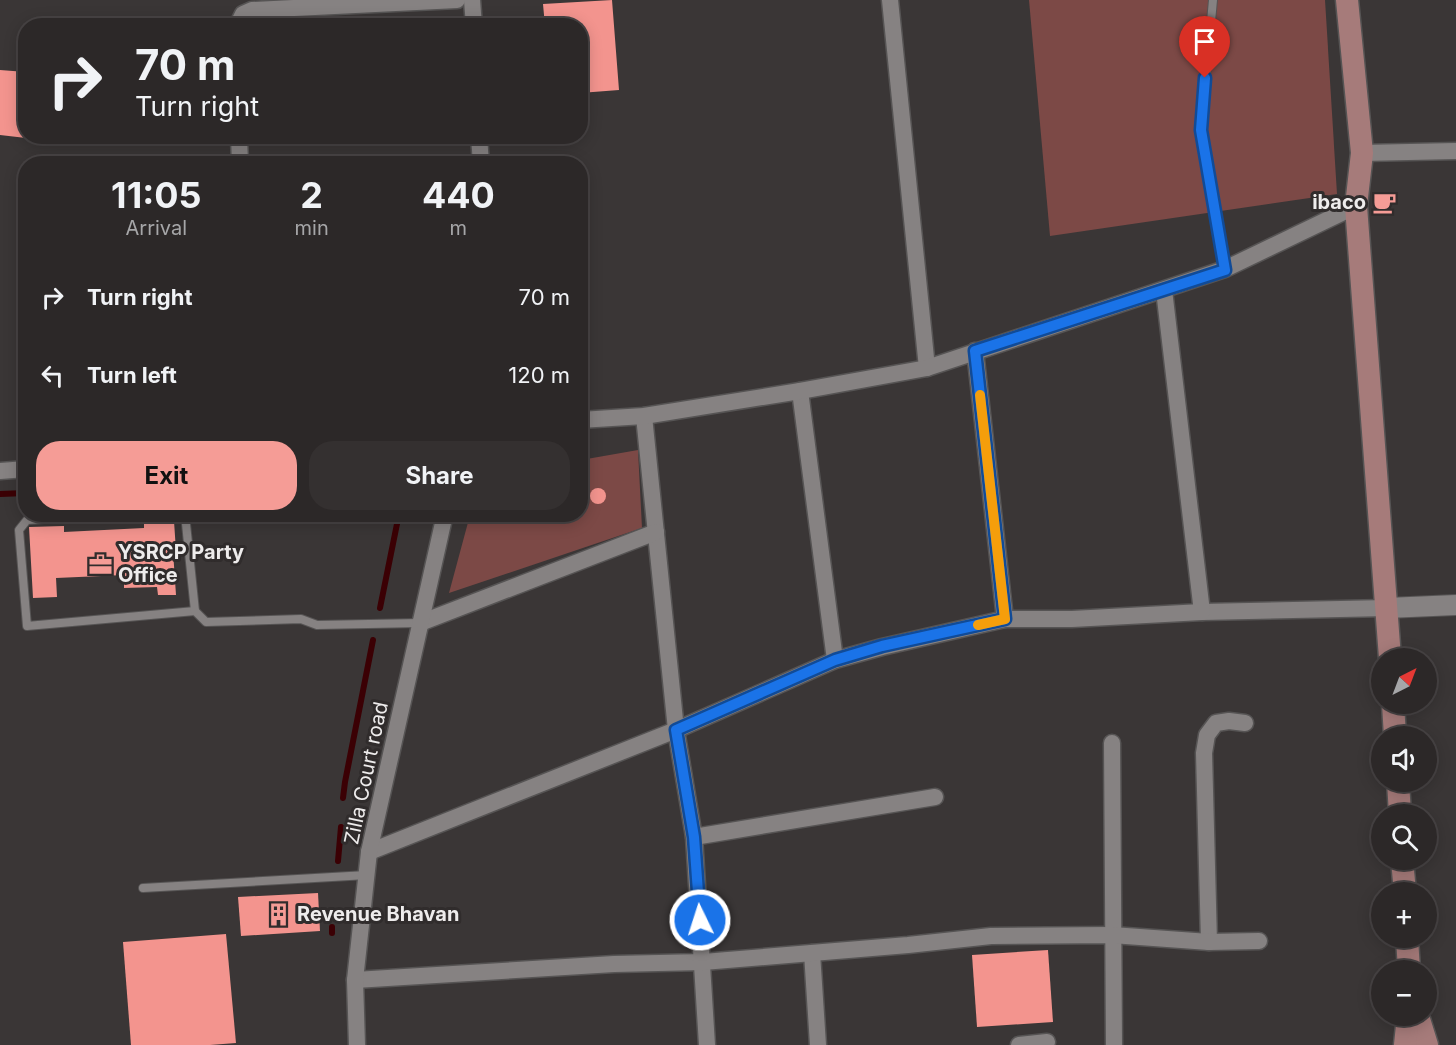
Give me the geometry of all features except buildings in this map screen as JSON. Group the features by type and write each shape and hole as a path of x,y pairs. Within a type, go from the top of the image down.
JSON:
{"main road":[{"path":"1347,0 1362,153 1356,206 1389,648"},
{"path":"1405,1045 1407,1026"},
{"path":"1421,1026 1427,1045"}],"street":[{"path":"241,18 243,14 252,10 457,0"},
{"path":"472,0 473,18"},
{"path":"890,0 927,368"},
{"path":"1362,153 1456,151"},
{"path":"588,420 644,416 927,368 1225,270 1356,206"},
{"path":"1164,290 1202,612"},
{"path":"975,351 1005,619"},
{"path":"800,391 835,660"},
{"path":"644,416 676,730 694,837 707,1045"},
{"path":"0,471 18,470"},
{"name":"Zilla Court road","path":"357,1045 356,980 369,852 444,522"},
{"path":"420,622 656,532"},
{"path":"369,852 676,730 835,660 882,646 1005,619 1072,619 1202,612 1456,605"},
{"path":"1209,942 1204,780 1207,735 1216,723 1229,721 1245,723"},
{"path":"1112,743 1114,1045"},
{"path":"694,837 935,797"},
{"path":"356,980 614,964 703,962 990,936 1112,935 1209,942 1259,941"},
{"path":"812,953 818,1045"},
{"path":"1019,1045 1047,1042"}],"lane":[{"path":"1213,0 1201,130 1225,270"},
{"path":"25,522 19,530 27,626 195,611"},
{"path":"187,522 195,611 206,622 301,619 317,625 420,622"},
{"path":"143,888 367,875"}],"shaded area":[{"path":"1029,0 1325,0 1337,194 1050,236"},
{"path":"638,450 642,528 449,593 468,522 588,522 588,459"}],"waterway":[{"path":"0,494 18,493"},
{"path":"380,608 397,522"},
{"path":"343,798 373,640"},
{"path":"338,861 341,827"},
{"path":"332,927 332,933"}],"slow traffic":[{"path":"978,625 1005,619 980,395"}],"place":[{"name":"ibaco","path":"1384,202"},
{"name":"YSRCP Party Office","path":"100,564"},
{"name":"Revenue Bhavan","path":"279,914"}],"route":[{"path":"700,920 694,837 676,730 835,660 882,646 1005,619 975,351 1225,270 1201,130 1205,78"}]}
